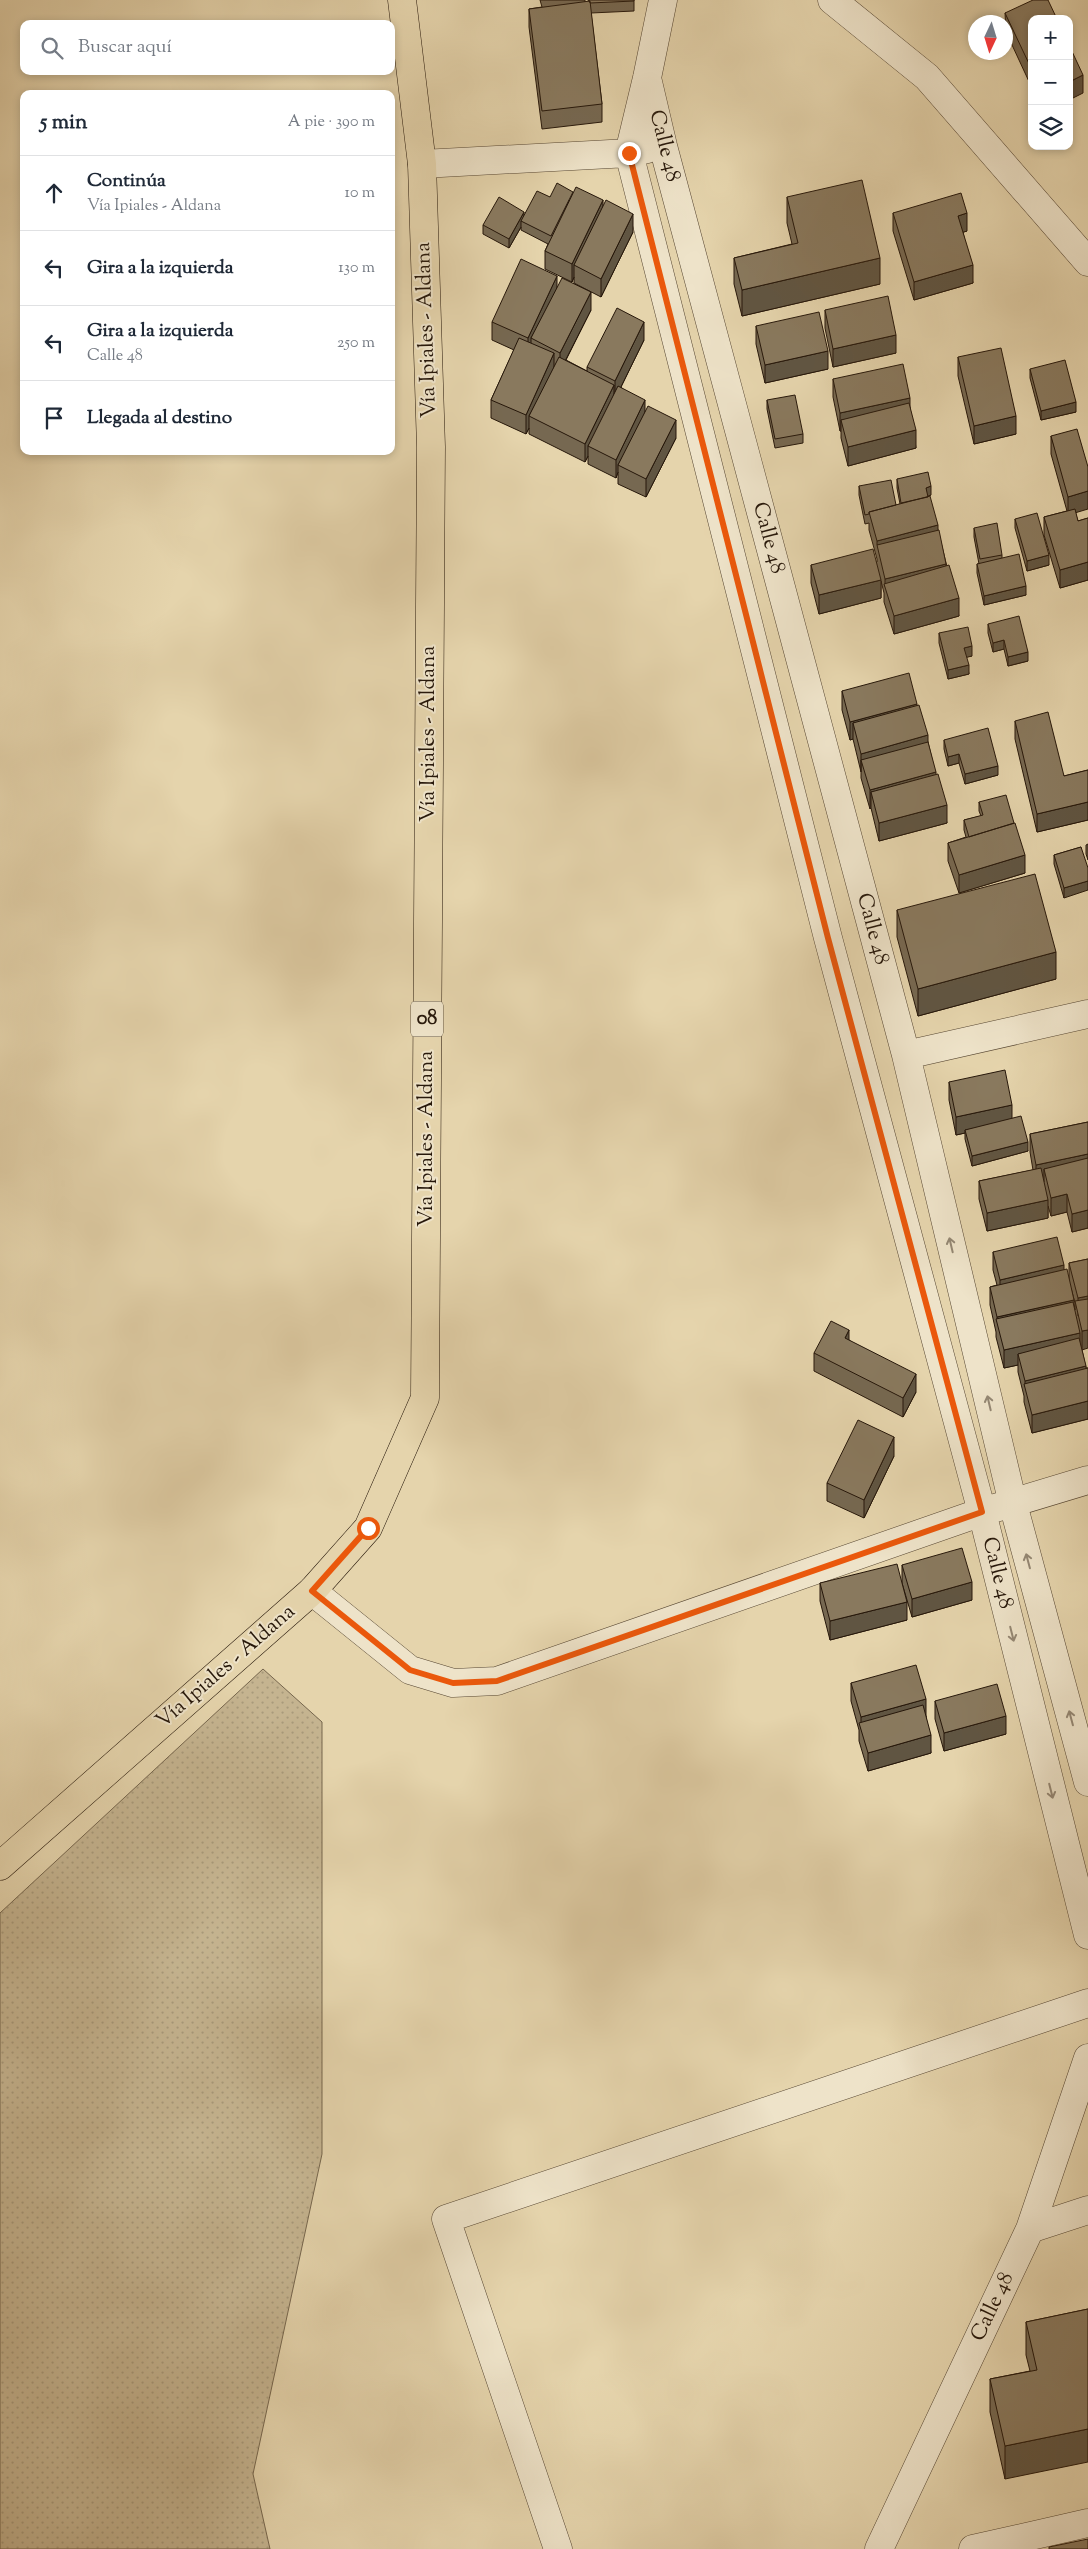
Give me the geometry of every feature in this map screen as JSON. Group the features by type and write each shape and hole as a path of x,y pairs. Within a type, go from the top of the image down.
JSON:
{"main road":[{"name":"Vía Ipiales - Aldana","path":"0,1866 312,1591 368,1528 425,1398 431,447 422,164 402,0"}],"street":[{"name":"Calle 48","path":"663,0 629,153 828,938 982,1512 1088,1935"},
{"path":"832,0 927,76 1088,262"},
{"name":"Calle 48","path":"647,78 663,146 906,1055 1013,1504 1088,1782"},
{"path":"422,164 629,153 663,146"},
{"path":"906,1055 1088,1014"},
{"path":"312,1591 410,1670 453,1683 497,1681 982,1512 1088,1480"},
{"path":"558,2549 446,2220 1088,2003"},
{"name":"Calle 48","path":"878,2549 1030,2230 1088,2058"},
{"path":"1030,2230 1088,2210"},
{"path":"972,2549 1088,2523"}],"shaded area":[{"path":"263,1669 322,1722 322,2154 253,2474 270,2549 0,2549 0,1913"}],"building":[{"path":"589,0 634,0 634,1 590,3"},
{"path":"1033,0 1048,0 1055,15 1028,15 1028,62 1013,30 1013,15 1006,15 1005,13"},
{"path":"590,1 602,104 542,111 529,9"},
{"path":"1073,54 1083,75 1073,80"},
{"path":"862,180 880,258 742,290 734,258 798,243 787,197"},
{"path":"557,183 573,192 551,236 521,221 537,191 550,197"},
{"path":"576,187 603,200 572,264 545,251"},
{"path":"961,193 967,213 958,216 973,265 914,282 893,213"},
{"path":"499,197 524,212 509,239 483,225"},
{"path":"606,200 633,214 601,279 574,265"},
{"path":"521,259 557,276 528,338 492,322"},
{"path":"562,278 591,292 560,353 531,338"},
{"path":"888,296 896,335 833,349 825,310"},
{"path":"617,308 644,322 615,381 587,367"},
{"path":"819,312 828,351 765,365 756,326"},
{"path":"519,338 554,353 526,415 491,400"},
{"path":"1001,348 1016,416 974,426 958,357"},
{"path":"559,357 614,385 585,444 529,416"},
{"path":"1065,360 1076,402 1041,411 1030,369"},
{"path":"903,364 910,398 840,413 833,379"},
{"path":"618,386 645,400 616,460 588,446"},
{"path":"795,395 803,434 775,439 767,400"},
{"path":"909,403 916,430 848,447 841,420"},
{"path":"648,406 676,420 646,479 618,465"},
{"path":"1077,429 1088,467 1088,491 1068,497 1051,436"},
{"path":"928,472 931,486 926,488 928,497 901,503 897,479"},
{"path":"891,480 896,505 869,512 869,514 865,515 859,486"},
{"path":"930,496 938,525 877,541 869,512"},
{"path":"1075,509 1078,521 1088,518 1088,562 1060,570 1044,517"},
{"path":"1037,513 1049,555 1027,561 1015,519"},
{"path":"997,523 1002,555 980,559 974,528"},
{"path":"939,530 946,564 885,579 877,545"},
{"path":"873,549 881,580 819,595 811,565"},
{"path":"1019,554 1026,586 984,596 977,564"},
{"path":"949,565 959,598 894,616 884,584"},
{"path":"1019,616 1028,652 1008,657 1004,640 993,643 988,624"},
{"path":"968,627 972,646 964,648 969,665 948,670 939,633"},
{"path":"909,673 917,704 850,722 842,691"},
{"path":"919,705 928,735 861,754 853,723"},
{"path":"1048,712 1064,776 1088,770 1088,802 1037,814 1015,721"},
{"path":"988,728 998,766 965,774 959,754 948,757 944,740"},
{"path":"928,742 936,772 870,790 861,760"},
{"path":"938,774 947,805 879,823 871,792"},
{"path":"1006,795 1014,823 969,837 964,820 983,815 979,802"},
{"path":"1015,823 1025,855 959,875 948,843"},
{"path":"1081,847 1088,868 1088,881 1064,888 1054,855"},
{"path":"1035,874 1056,952 918,989 897,910"},
{"path":"1005,1070 1012,1105 956,1117 949,1082"},
{"path":"1021,1116 1028,1142 972,1156 965,1130"},
{"path":"1088,1122 1088,1154 1036,1165 1030,1134"},
{"path":"1088,1158 1088,1210 1072,1214 1067,1194 1051,1198 1044,1169"},
{"path":"1041,1168 1048,1200 987,1213 979,1181"},
{"path":"1057,1237 1064,1265 1000,1280 993,1252"},
{"path":"1088,1259 1088,1296 1078,1298 1069,1263"},
{"path":"1067,1269 1074,1300 997,1317 990,1287"},
{"path":"1088,1299 1088,1330 1082,1331 1075,1301"},
{"path":"1073,1302 1080,1333 1004,1350 996,1319"},
{"path":"831,1321 849,1330 845,1338 916,1374 903,1398 814,1353"},
{"path":"1079,1338 1086,1366 1025,1381 1018,1354"},
{"path":"1088,1368 1088,1401 1032,1415 1024,1384"},
{"path":"858,1420 894,1437 864,1500 827,1483"},
{"path":"962,1548 972,1582 912,1599 902,1565"},
{"path":"897,1564 907,1602 830,1621 820,1583"},
{"path":"916,1665 926,1699 861,1717 851,1683"},
{"path":"997,1684 1006,1716 944,1733 935,1701"},
{"path":"923,1705 931,1735 868,1753 859,1723"},
{"path":"1088,2309 1088,2429 1005,2446 990,2379 1037,2370 1026,2322"},
{"path":"1088,2539 1088,2549 1049,2549 1049,2547"}],"route":[{"path":"368,1528 312,1591 410,1670 453,1683 497,1681 982,1512 828,938 629,153"}]}
